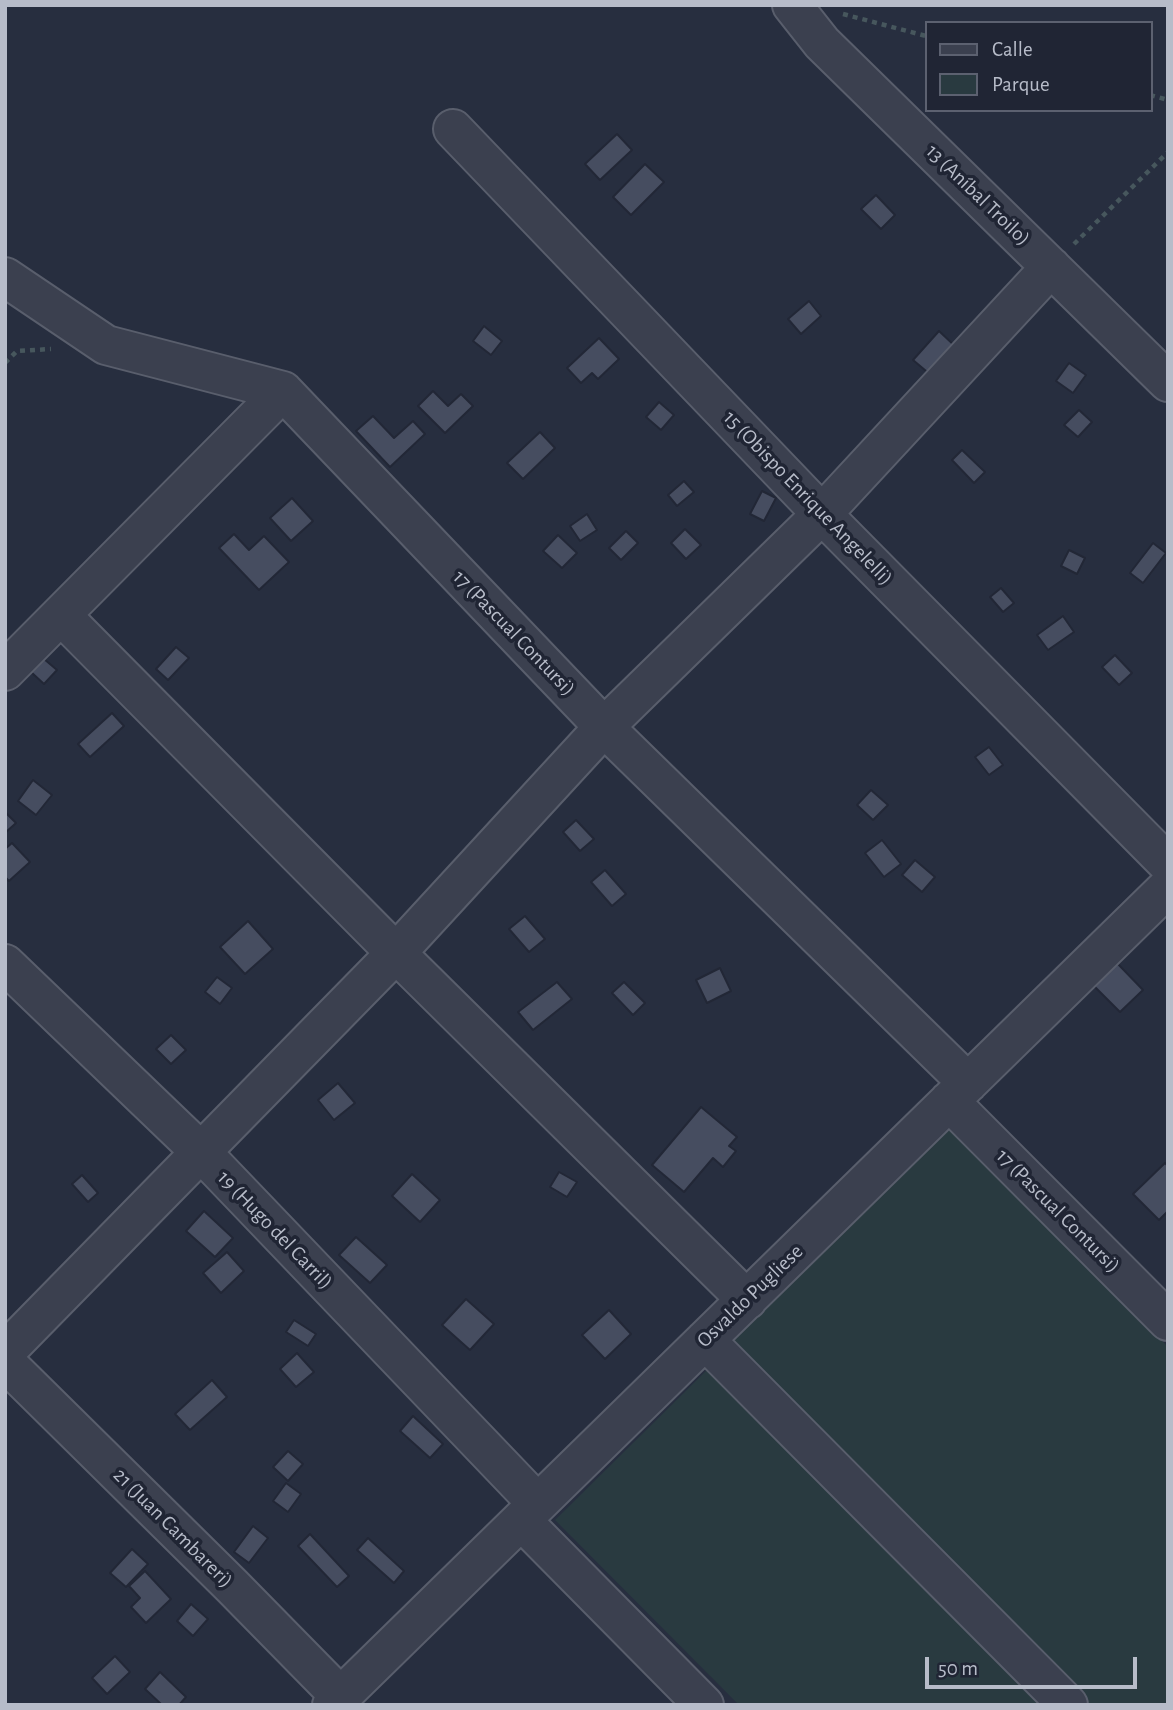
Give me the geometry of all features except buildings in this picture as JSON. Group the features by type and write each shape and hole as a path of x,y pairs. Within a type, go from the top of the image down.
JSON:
{"street":[{"name":"13 (Aníbal Troilo)","path":"792,5 822,43 1168,382"},
{"name":"15 (Obispo Enrique Angelelli)","path":"453,129 822,514 1168,863"},
{"path":"5,1352 396,953 604,727 822,514 1051,267"},
{"path":"5,277 106,345 283,391"},
{"path":"5,671 283,391"},
{"name":"17 (Pascual Contursi)","path":"283,391 958,1092 1168,1321"},
{"path":"61,615 396,953 747,1300"},
{"name":"Osvaldo Pugliese","path":"336,1700 1168,887"},
{"name":"19 (Hugo del Carril)","path":"5,964 202,1153 704,1705"},
{"path":"705,1340 1068,1705"},
{"name":"21 (Juan Cambareri)","path":"5,1362 232,1586 336,1700"}],"path":[{"path":"835,12 925,36"},
{"path":"1051,267 1168,152"}],"green space":[{"path":"949,1124 1168,1347 1168,1705 1089,1705 729,1338"},
{"path":"710,1367 1047,1705 739,1705 555,1520"}]}
